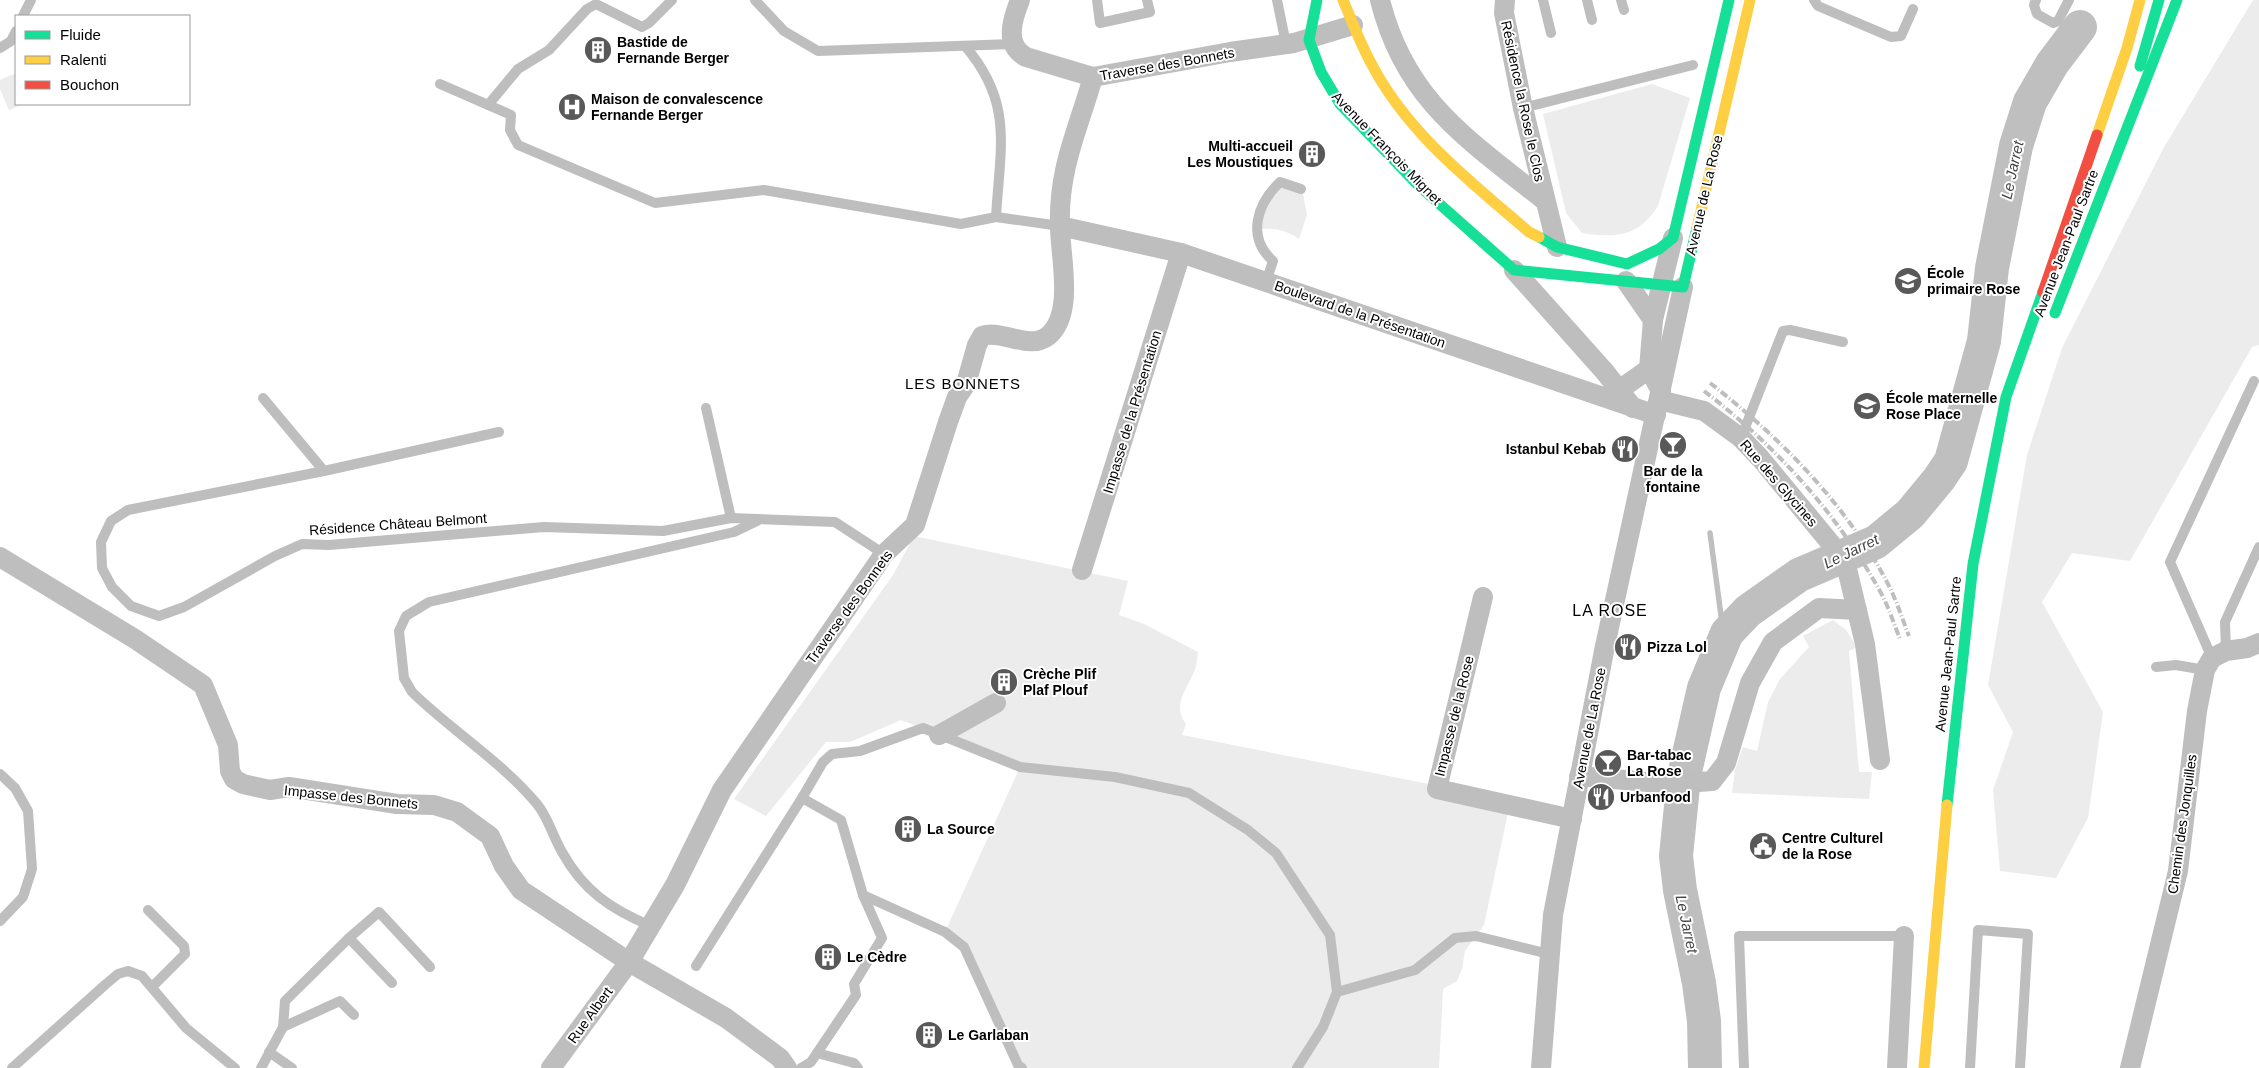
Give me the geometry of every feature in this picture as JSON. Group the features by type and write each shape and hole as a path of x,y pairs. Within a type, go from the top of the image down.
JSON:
{"main road":[{"path":"1309,40 1317,0"},
{"path":"1343,0 1371,64 1407,118 1442,156 1529,232 1557,247 1626,272"},
{"name":"Avenue de La Rose","path":"1626,272 1673,238 1729,0"},
{"name":"Avenue de La Rose","path":"1684,282 1750,0"},
{"name":"Avenue Jean-Paul Sartre","path":"1924,1068 1946,814 1973,564 1988,498 2006,396 2127,48 2140,0"},
{"path":"2108,173 2159,0"},
{"name":"Avenue Jean-Paul Sartre","path":"2052,321 2108,173 2177,0"},
{"name":"Avenue François Mignet","path":"1309,40 1321,72 1340,104 1417,184 1514,270"},
{"path":"1514,270 1626,272"},
{"name":"Avenue Jean-Paul Sartre","path":"1988,498 2011,433"},
{"name":"Avenue Jean-Paul Sartre","path":"1934,1068 1946,814"}],"street":[{"path":"1020,0 1014,15 1012,44 1016,52 1026,57 1093,77"},
{"name":"Résidence la Rose le Clos","path":"1380,0 1395,47 1414,82 1448,122 1545,202"},
{"name":"Résidence la Rose le Clos","path":"1505,0 1504,13 1523,108 1557,247"},
{"name":"Traverse des Bonnets","path":"628,962 675,885 722,790 884,554 903,538 914,525 957,397 966,384 977,345 982,336 991,333 1032,342 1047,337 1057,326 1064,304 1060,188 1065,164 1093,77 1309,40 1353,26"},
{"name":"Boulevard de la Présentation","path":"1060,226 1181,253 1633,408 1659,402"},
{"name":"Avenue de La Rose","path":"1650,369 1653,320 1673,238"},
{"name":"Impasse de la Présentation","path":"1082,570 1181,253"},
{"name":"Avenue François Mignet","path":"1514,270 1633,408"},
{"path":"1626,272 1684,282"},
{"path":"1626,272 1653,320"},
{"name":"Avenue de La Rose","path":"1541,1068 1548,954 1553,915 1605,646 1684,282"},
{"path":"1619,390 1650,369 1659,402"},
{"name":"Rue des Glycines","path":"1659,402 1704,411 1741,438 1762,459 1837,552 1848,573 1865,644 1880,760"},
{"name":"Impasse des Bonnets","path":"0,557 135,639 203,686 228,745 230,771 234,779 243,784 270,790 289,787 397,804 434,805 457,812 490,836 504,866 521,890 628,962"},
{"name":"Impasse de la Rose","path":"1483,597 1437,789 1572,819"},
{"path":"1579,776 1670,784 1704,782 1726,763 1750,683 1773,642 1819,608 1857,610"},
{"path":"2214,660 2259,643"},
{"name":"Chemin des Jonquilles","path":"2130,1068 2178,871 2197,711 2214,660"},
{"path":"939,735 996,703"},
{"path":"1897,1068 1904,936"},
{"path":"628,962 726,1018 780,1058 787,1068"},
{"name":"Rue Albert","path":"551,1068 628,962"}],"lane":[{"path":"24,15 31,0"},
{"path":"488,105 518,69 549,50 587,9 596,4 642,26 650,23 672,0"},
{"path":"755,0 784,31 818,51 1012,44"},
{"path":"1097,0 1100,22 1150,12 1147,0"},
{"path":"1276,0 1286,44"},
{"path":"1543,0 1551,33"},
{"path":"1587,0 1592,20"},
{"path":"1814,0 1818,6 1891,37 1901,36 1913,9"},
{"path":"2036,0 2034,5 2037,14 2053,23 2058,21 2069,0"},
{"path":"0,48 11,41 15,33"},
{"path":"965,46 982,66 995,94 1002,121 996,217"},
{"path":"1523,108 1693,66"},
{"path":"440,84 511,115 510,130 518,145 655,203 764,190 960,224 996,217 1060,226"},
{"path":"1266,282 1273,261 1262,247 1257,223 1259,210 1272,190 1280,182 1301,189"},
{"path":"1741,438 1783,331 1790,330 1843,342"},
{"path":"2214,660 2170,562 2254,381"},
{"path":"263,398 324,471"},
{"path":"706,408 731,518"},
{"name":"Résidence Château Belmont","path":"499,432 324,471 128,510 111,521 101,542 102,568 112,587 131,606 159,616 184,607 275,556 302,544 329,545 544,527 663,531 731,518 835,522 884,554"},
{"name":"Résidence Château Belmont","path":"650,926 610,906 586,887 562,853 539,806 507,772 412,692 404,678 399,631 406,616 429,602 734,532 761,520"},
{"path":"2214,660 2225,622 2259,548"},
{"path":"2156,667 2214,660"},
{"path":"696,966 823,762 832,754 860,751 923,728 1020,767 1115,777 1189,793 1248,830 1276,853 1330,935 1337,992 1323,1027 1297,1068"},
{"path":"0,774 15,788 28,811 32,869 23,897 0,921"},
{"path":"801,1068 811,1062 856,994 854,984 882,938 863,895 841,820 802,798"},
{"path":"863,895 945,932 964,947 1014,1056 1022,1068"},
{"path":"148,910 184,946 185,954 152,987"},
{"path":"261,1068 283,1026 286,1001 379,912 430,967"},
{"path":"1970,1068 1978,930 2028,934 2020,1068"},
{"path":"1337,992 1415,970 1455,938 1476,936 1548,954"},
{"path":"1744,1068 1739,936 1904,936"},
{"path":"350,938 392,982"},
{"path":"12,1068 118,974 128,971 135,973 152,987 186,1028 235,1068"},
{"path":"283,1026 340,1002 354,1015"},
{"path":"269,1052 292,1068"},
{"path":"817,1053 854,1063 858,1068"}],"shaded area":[{"path":"2253,0 2259,0 2259,345 2252,347 2130,561 2072,553 2042,602 2103,712 2088,818 2056,878 2000,871 1993,790 2013,732 1988,685 2027,455 2062,348 2163,149"},
{"path":"15,73 15,105 22,105 9,110 0,89 0,80"},
{"path":"1652,84 1690,98 1658,206 1642,224 1625,233 1605,235 1582,233 1566,213 1543,114"},
{"path":"1281,187 1303,194 1307,215 1299,239 1282,231 1262,229 1265,211"},
{"path":"914,536 1128,581 1119,615 1144,624 1198,652 1195,670 1180,704 1180,711 1186,724 1182,735 1429,784 1509,808 1484,925 1465,951 1462,969 1457,981 1443,989 1439,1068 1017,1068 964,947 945,932 1020,767 901,720 850,742 826,742 766,816 734,799 893,575"},
{"path":"1833,620 1846,630 1857,647 1849,651 1859,772 1872,772 1869,799 1732,793 1735,770 1743,747 1757,751 1768,702 1780,679 1809,647 1803,636"}],"waterway":[{"name":"Le Jarret","path":"1705,1068 1704,1021 1699,983 1680,890 1676,856 1684,776 1704,688 1727,633 1748,611 1799,575 1876,542 1910,514 1939,479 1951,461 1984,341 1992,268 2016,146 2030,102 2052,64 2080,27"},
{"path":"1710,533 1724,638"}],"railway":[{"path":"1710,383 1763,427 1788,451 1835,503 1856,531 1891,590 1909,636"},
{"path":"1704,391 1780,458 1825,508 1845,535 1881,593 1900,639"}],"traffic: fast":[{"path":"1317,0 1309,40 1321,72 1340,104 1417,184 1514,270 1683,287 1697,228"},
{"path":"1539,237 1557,247 1627,264 1659,249 1673,238 1729,0"},
{"path":"2140,66 2159,0"},
{"path":"2055,313 2177,0"},
{"path":"1947,805 1973,564 2006,397 2043,292"}],"traffic: slow":[{"path":"1343,0 1371,63 1403,112 1463,175 1529,232 1539,237"},
{"path":"1697,228 1750,0"},
{"path":"2097,135 2127,48 2140,0"},
{"path":"1924,1068 1947,805"}],"traffic: jam":[{"path":"2043,292 2097,135"}],"place":[{"name":"Bastide de Fernande Berger","path":"598,50"},
{"name":"Maison de convalescence Fernande Berger","path":"572,107"},
{"name":"Multi-accueil Les Moustiques","path":"1312,154"},
{"name":"École primaire Rose","path":"1908,281"},
{"name":"École maternelle Rose Place","path":"1867,406"},
{"name":"Bar de la fontaine","path":"1673,445"},
{"name":"Istanbul Kebab","path":"1625,449"},
{"name":"Pizza Lol","path":"1628,647"},
{"name":"Crèche Plif Plaf Plouf","path":"1004,682"},
{"name":"Bar-tabac La Rose","path":"1608,763"},
{"name":"Urbanfood","path":"1601,797"},
{"name":"La Source","path":"908,829"},
{"name":"Centre Culturel de la Rose","path":"1763,846"},
{"name":"Le Cèdre","path":"828,957"},
{"name":"Le Garlaban","path":"929,1035"}],"district":[{"name":"LES BONNETS","path":"963,383"},
{"name":"LA ROSE","path":"1610,610"}]}
